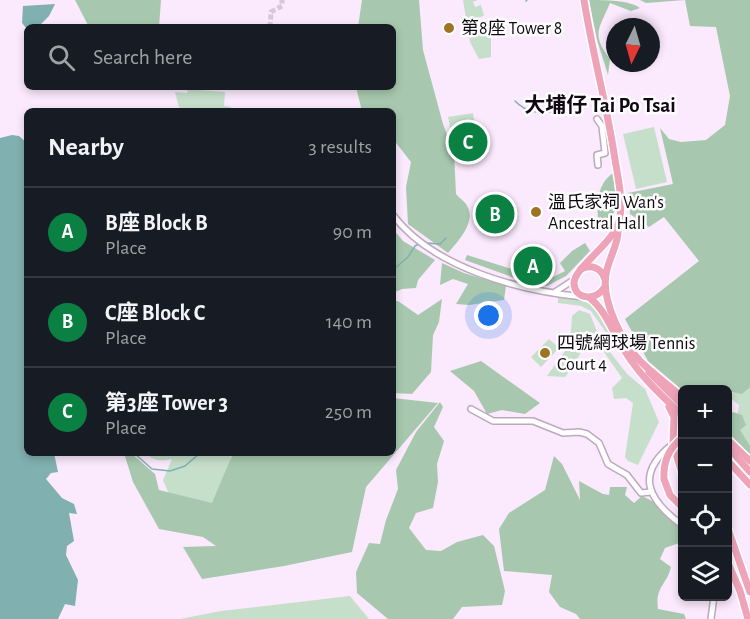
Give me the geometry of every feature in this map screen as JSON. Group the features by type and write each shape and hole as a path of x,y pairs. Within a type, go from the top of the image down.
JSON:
{"main road":[{"path":"584,0 607,110 621,204 619,234 605,279 607,302 627,341 652,377 678,401"},
{"path":"618,225 603,247 579,271 574,279 575,288 603,312 633,364 674,415 673,444 678,460"},
{"path":"579,271 586,267 595,267 601,271 605,279"},
{"path":"588,297 598,296 604,288"},
{"path":"642,363 678,394"},
{"path":"656,391 678,411"},
{"path":"673,444 678,442"},
{"path":"678,444 668,453 664,466 664,478 670,495 678,503"},
{"path":"732,444 750,461"},
{"path":"732,451 750,471"},
{"path":"732,466 740,475"},
{"path":"732,469 750,484"},
{"path":"732,542 740,567"},
{"path":"732,547 750,592"},
{"path":"732,572 748,619"}],"street":[{"path":"597,120 602,126 605,153 597,155 598,165"},
{"path":"396,218 418,240 445,258 497,278 551,293 588,297"},
{"path":"551,293 559,291 574,279"},
{"path":"471,409 493,421 531,421 563,433 584,432 596,439 610,467 627,475 641,493 651,492"},
{"path":"673,444 657,459 652,473 651,492 663,510 678,522"},
{"path":"711,619 713,601"}],"shaded area":[{"path":"75,0 161,0 159,24 87,24"},
{"path":"362,0 419,0 423,50 443,124 454,153 456,194 466,204 470,217 465,230 448,253 408,224 406,187 411,162 396,143 396,108 361,108 357,90 396,90 396,24 358,24"},
{"path":"463,0 478,0 473,2 475,7 481,5 484,16 477,18 480,26 491,23 491,57 479,59 470,42"},
{"path":"589,0 623,2 640,8 631,11 610,3 599,31 600,43 606,53 606,69 597,40"},
{"path":"640,0 685,0 646,3"},
{"path":"685,0 750,0 750,387 742,394 732,392 732,385 678,387 648,361 625,319 699,261 664,217 649,227 630,214 628,193 673,184 660,128 669,139 681,142 706,140 725,125 730,96 716,27 690,26"},
{"path":"55,4 49,16 41,24 24,25 22,23 23,6"},
{"path":"188,90 225,92 224,106 231,108 180,108 175,92 187,93"},
{"path":"473,113 475,127 451,131 448,117"},
{"path":"654,127 667,182 636,189 623,134"},
{"path":"12,135 19,136 24,140 24,456 55,456 58,472 51,473 46,479 62,498 74,504 77,514 69,513 74,541 67,546 66,555 78,580 75,606 65,604 58,619 0,619 0,138"},
{"path":"613,173 617,207 608,224 598,221 598,201 601,188"},
{"path":"396,233 403,241 435,260 418,280 416,288 396,292"},
{"path":"585,243 590,251 566,276 547,286 520,280 465,260 467,255 547,280 565,271 560,263 572,251"},
{"path":"442,263 464,273 506,286 504,300 469,305 456,304 468,284 453,279 440,285"},
{"path":"558,297 586,302 600,311 627,363 591,311 581,306 558,303"},
{"path":"442,299 439,322 433,335 431,372 412,394 396,393 396,301 418,315"},
{"path":"579,310 590,314 600,339 627,374 645,389 659,422 638,465 628,461 625,457 633,403 626,398 614,399 612,388 622,378 602,349 582,349 565,377 547,376 570,344 572,316"},
{"path":"750,338 750,447 733,437 739,405 732,399 732,385 730,385"},
{"name":"四號網球場 Tennis Court 4","path":"549,339 559,348 541,367 531,357"},
{"path":"481,361 540,403 525,414 502,410 487,414 474,391 450,371"},
{"path":"396,398 438,403 396,452"},
{"path":"440,402 443,407 434,427 444,441 437,464 438,482 433,508 416,513 409,528 426,550 441,551 457,542 483,535 494,546 505,591 502,605 462,607 453,619 388,619 357,593 356,572 369,543 380,544 398,489 396,470 416,432"},
{"path":"732,413 742,415 746,425 740,430 750,446 750,455 732,436"},
{"path":"125,456 134,456 155,474 159,490 212,503 232,456 393,456 366,487 352,552 202,579 183,547 216,546 203,537 159,529 133,482"},
{"path":"150,456 231,456 222,512 171,499 163,480 172,459"},
{"path":"554,456 562,464 580,500 579,481 609,495 610,487 627,487 625,495 634,503 642,496 654,502 678,524 678,543 665,548 660,559 671,567 658,595 658,609 684,614 686,619 580,619 576,614 560,607 549,592 552,575 504,571 499,529 509,513 545,490"},
{"path":"350,596 369,619 180,619 221,611"}],"waterway":[{"path":"515,101 533,112 556,111"},
{"path":"426,243 440,244 446,238"},
{"path":"396,267 419,244"},
{"path":"137,456 152,469 170,471 185,466 197,456"}],"tunnel":[{"path":"270,24 271,12 282,6 282,0"}],"place":[{"name":"第8座 Tower 8","path":"449,28"},
{"name":"第3座 Tower 3","path":"468,142"},
{"name":"溫氏家祠 Wan's Ancestral Hall","path":"536,212"},
{"name":"C座 Block C","path":"495,214"},
{"name":"B座 Block B","path":"533,266"},
{"name":"四號網球場 Tennis Court 4","path":"545,353"}],"district":[{"name":"大埔仔 Tai Po Tsai","path":"600,105"}]}
